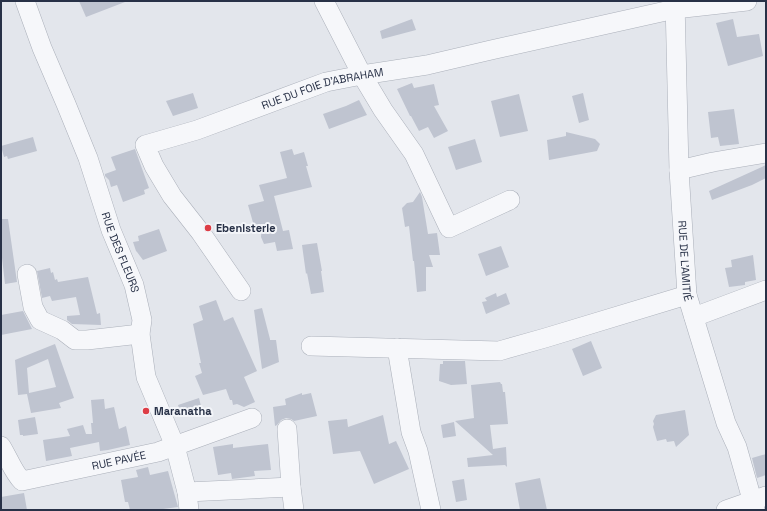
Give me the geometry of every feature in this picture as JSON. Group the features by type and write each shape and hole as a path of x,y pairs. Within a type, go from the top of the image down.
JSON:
{"street":[{"name":"RUE DES FLEURS","path":"25,1 42,48 88,158 111,230 134,285 142,320 140,334 146,377 175,446 188,501"},
{"path":"324,1 362,75 383,110 414,154 449,228 510,200"},
{"name":"RUE DU FOIE D'ABRAHAM","path":"241,291 201,233 172,196 154,166 145,145 197,130 326,82 427,65 675,5 747,1"},
{"name":"RUE DE L'AMITIÉ","path":"675,5 679,170 686,295 726,423 758,502"},
{"path":"679,170 713,162 766,153"},
{"path":"27,274 32,307 40,320 62,330 75,340 140,334"},
{"path":"694,317 766,290"},
{"path":"311,346 499,351 686,295"},
{"path":"397,348 411,432 418,451 431,510"},
{"name":"RUE PAVÉE","path":"1,446 17,476 22,481 158,452 252,418"},
{"path":"287,429 294,510"},
{"path":"188,501 291,487"},
{"path":"726,510 758,502"}],"building":[{"path":"79,1 125,1 125,2 86,17"},
{"path":"412,19 416,30 382,39 380,31"},
{"path":"733,19 737,37 759,34 763,56 728,66 716,23"},
{"path":"412,83 414,88 434,84 439,105 434,106 448,131 434,138 428,127 419,131 397,89"},
{"path":"193,93 198,108 173,116 166,101"},
{"path":"583,93 589,120 579,123 572,96"},
{"path":"519,94 528,131 500,137 491,101"},
{"path":"359,100 367,115 329,129 323,114"},
{"path":"734,109 739,144 720,146 718,137 711,138 708,112"},
{"path":"566,132 595,139 600,144 597,151 549,160 547,140 566,136"},
{"path":"33,137 37,151 8,159 7,156 4,157 1,146"},
{"path":"475,139 482,162 456,170 448,147"},
{"path":"135,149 149,188 144,190 145,194 123,202 117,185 111,187 105,174 116,170 111,157"},
{"path":"292,149 294,155 304,152 312,187 274,196 283,231 289,230 293,249 277,251 275,242 264,244 261,237 262,224 254,226 248,205 264,201 259,185 287,178 280,152"},
{"path":"766,165 766,178 752,185 712,200 709,191"},
{"path":"420,192 428,234 437,233 440,255 429,255 433,267 426,267 426,291 417,292 409,226 405,227 402,208 407,203 413,202"},
{"path":"1,219 8,219 17,282 5,284 1,249"},
{"path":"159,229 167,251 143,260 136,251 133,242 139,241 138,236"},
{"path":"317,243 324,292 311,294 307,273 306,274 302,245"},
{"path":"501,246 509,267 486,276 478,254"},
{"path":"753,255 756,280 745,282 745,285 729,287 725,268 732,267 731,260"},
{"path":"50,268 51,273 53,272 55,280 57,279 58,282 88,277 97,314 100,313 101,325 72,324 67,320 67,316 80,315 76,297 52,301 50,296 42,298 37,271"},
{"path":"496,293 497,297 506,293 510,304 486,314 482,302 487,301 485,298"},
{"path":"216,300 224,321 233,317 257,371 244,377 255,402 244,407 237,404 233,405 226,389 203,395 195,376 202,373 193,324 203,320 199,306"},
{"path":"262,308 270,340 276,340 279,362 262,369 254,310"},
{"path":"23,311 32,329 1,335 1,315"},
{"path":"591,341 602,368 583,376 572,349"},
{"path":"55,344 74,398 59,403 61,408 31,413 27,394 18,395 15,360","holes":["48,359 56,387 29,393 27,368"]},
{"path":"443,361 465,361 467,384 451,385 439,381 440,364 443,364"},
{"path":"500,382 502,384 503,392 505,392 508,424 490,425 493,449 506,447 507,467 505,465 468,467 467,458 493,455 455,421 474,418 471,385"},
{"path":"302,393 302,395 311,393 317,416 294,421 286,418 281,420 275,426 273,407 286,405 285,399"},
{"path":"199,398 202,410 182,417 178,405"},
{"path":"104,399 105,409 114,407 119,429 126,426 130,445 100,451 99,442 70,448 72,456 46,461 43,440 70,436 67,429 83,425 86,434 92,434 91,423 93,423 91,400"},
{"path":"685,410 689,435 676,447 674,441 667,442 666,439 657,441 653,427 653,421 656,415"},
{"path":"383,415 389,444 396,441 409,469 374,484 360,451 333,454 328,421 347,419 348,427"},
{"path":"35,417 38,434 20,435 18,420"},
{"path":"454,422 456,436 443,438 441,425"},
{"path":"233,444 233,448 268,444 271,470 254,471 255,476 232,479 231,473 218,475 213,447"},
{"path":"766,454 766,475 757,478 752,458"},
{"path":"148,467 150,475 168,471 178,507 163,510 130,510 128,502 125,502 121,480 138,477 136,470"},
{"path":"540,478 547,510 520,510 515,483"},
{"path":"464,479 467,500 456,502 452,481"},
{"path":"24,493 27,510 1,510 1,497"}],"place":[{"name":"Ebenisterie","path":"208,228"},
{"name":"Maranatha","path":"146,411"}]}
